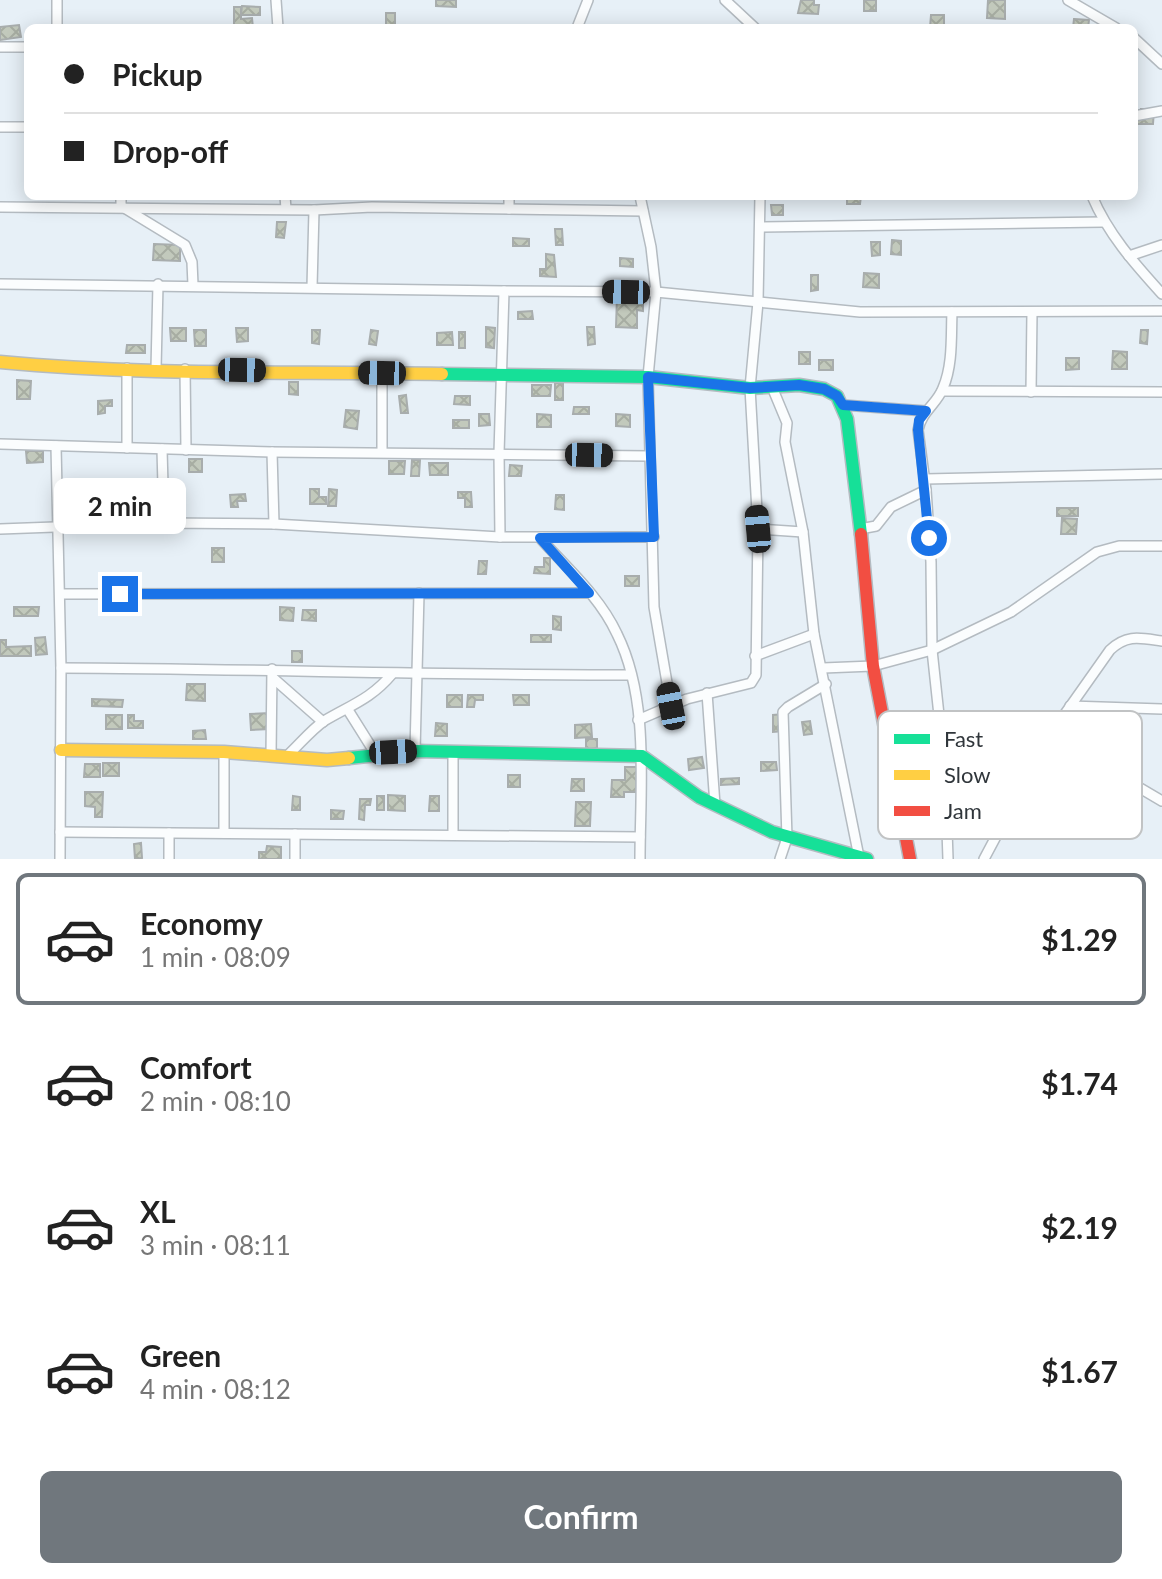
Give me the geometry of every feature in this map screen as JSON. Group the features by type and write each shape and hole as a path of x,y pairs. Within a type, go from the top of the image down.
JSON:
{"street":[{"path":"57,0 57,24"},
{"path":"276,0 278,24"},
{"path":"579,24 588,0"},
{"path":"725,0 751,24"},
{"path":"1068,0 1109,24"},
{"path":"1138,42 1162,64"},
{"path":"0,47 24,47"},
{"path":"1138,115 1162,111"},
{"path":"0,127 24,127"},
{"path":"285,200 286,209"},
{"path":"509,200 509,209"},
{"path":"641,200 656,292 648,377 654,607 671,706"},
{"path":"638,720 707,693 751,683 756,675 758,529 750,388 758,302 760,200"},
{"path":"1094,200 1103,222 1162,294"},
{"path":"121,201 185,245 192,262 193,285"},
{"path":"0,207 121,201 314,210 372,207 643,211"},
{"path":"312,287 314,210"},
{"path":"760,227 1103,222"},
{"path":"1129,256 1162,245"},
{"path":"0,284 656,292 860,312 1162,311"},
{"path":"156,369 158,284"},
{"path":"500,537 504,291"},
{"path":"939,711 932,650 926,490 918,430 919,420 942,391 948,374 952,312"},
{"path":"1031,392 1032,312"},
{"path":"0,362 156,369 648,377 750,388 799,385 824,389 837,396 843,405 852,458 873,666 881,711"},
{"path":"127,368 127,448"},
{"path":"185,369 186,450"},
{"path":"382,373 382,452"},
{"path":"61,750 224,752 344,760 375,753 415,751 642,756 699,797 787,838 865,858 814,634 803,532 785,442 787,423 772,387"},
{"path":"942,391 1162,392"},
{"path":"843,405 926,411"},
{"path":"0,444 272,452 649,456"},
{"path":"56,446 61,668 60,859"},
{"path":"162,449 164,523"},
{"path":"272,452 274,524"},
{"path":"925,479 1162,474"},
{"path":"860,529 876,526 891,507 926,490"},
{"path":"0,529 164,523 274,524 500,537 654,537"},
{"path":"758,529 803,532"},
{"path":"540,538 606,613 619,636 631,675 642,756 640,859"},
{"path":"823,668 873,666 932,650 1004,617 1097,552 1119,546 1162,546"},
{"path":"415,751 419,593"},
{"path":"60,594 589,593"},
{"path":"755,656 814,634"},
{"path":"1067,711 1120,640 1133,636 1162,641"},
{"path":"61,668 273,674 631,675"},
{"path":"273,674 323,722"},
{"path":"271,755 273,674"},
{"path":"287,756 323,722 374,692 392,674"},
{"path":"780,859 787,838 783,712 826,684"},
{"path":"707,693 715,805"},
{"path":"1070,706 1162,709"},
{"path":"348,710 375,753"},
{"path":"224,752 224,833"},
{"path":"453,752 453,835"},
{"path":"1142,789 1162,801"},
{"path":"60,832 640,837"},
{"path":"169,833 169,859"},
{"path":"295,834 295,859"},
{"path":"906,839 910,859"},
{"path":"947,839 948,859"},
{"path":"984,859 995,839"}],"building":[{"path":"436,0 456,0 456,7 436,6"},
{"path":"801,0 814,0 814,5 819,5 818,14 798,13"},
{"path":"864,0 876,0 876,11 864,11"},
{"path":"988,0 1005,0 1005,19 987,18"},
{"path":"242,6 260,7 260,15 241,15"},
{"path":"234,7 241,7 241,19 252,18 253,24 234,24"},
{"path":"386,13 395,13 395,24 386,24"},
{"path":"931,15 944,15 944,24 930,24"},
{"path":"1074,19 1089,20 1088,24 1073,24"},
{"path":"19,25 21,37 0,40 0,27"},
{"path":"1141,109 1154,109 1153,124 1138,124 1138,116 1141,116"},
{"path":"847,200 860,200 860,204 847,204"},
{"path":"771,205 783,205 783,215 772,215"},
{"path":"277,222 286,222 284,238 276,237"},
{"path":"555,229 562,229 563,245 556,245"},
{"path":"513,238 529,239 529,246 513,246"},
{"path":"892,240 901,241 901,255 891,254"},
{"path":"871,242 880,242 880,255 872,256"},
{"path":"154,244 180,245 180,261 153,260"},
{"path":"546,254 554,255 556,277 540,276 540,269 546,269"},
{"path":"620,258 633,259 633,267 620,266"},
{"path":"864,273 879,274 879,288 863,287"},
{"path":"811,275 818,275 818,290 811,291"},
{"path":"617,296 643,297 643,311 637,310 637,328 616,327"},
{"path":"532,311 533,319 518,319 518,312"},
{"path":"486,327 495,328 494,348 486,347"},
{"path":"587,327 594,327 595,344 588,345"},
{"path":"170,328 186,328 186,341 171,341"},
{"path":"236,328 248,328 248,341 237,342"},
{"path":"194,330 206,330 206,346 195,346"},
{"path":"312,330 320,330 319,344 312,343"},
{"path":"371,330 378,331 376,345 369,344"},
{"path":"1141,330 1148,330 1147,344 1140,343"},
{"path":"452,332 453,345 437,345 437,333"},
{"path":"459,332 465,332 465,348 459,348"},
{"path":"127,345 145,345 145,353 126,353"},
{"path":"1113,351 1127,352 1127,369 1112,369"},
{"path":"799,352 810,352 810,364 799,364"},
{"path":"1066,358 1079,358 1079,369 1066,370"},
{"path":"819,360 833,360 833,370 819,370"},
{"path":"17,380 31,381 30,399 17,399"},
{"path":"289,382 298,382 298,395 289,394"},
{"path":"555,383 563,383 563,400 555,400"},
{"path":"532,385 551,385 550,396 532,396"},
{"path":"406,395 408,413 401,413 399,396"},
{"path":"455,396 470,396 470,405 454,404"},
{"path":"112,400 112,406 105,406 105,413 98,414 98,401"},
{"path":"574,407 589,407 589,414 573,414"},
{"path":"346,410 359,411 357,429 344,427"},
{"path":"479,414 489,414 490,425 479,426"},
{"path":"537,414 551,415 551,427 537,427"},
{"path":"616,414 630,415 630,427 616,426"},
{"path":"453,420 469,420 469,428 453,428"},
{"path":"26,451 43,451 43,462 27,463"},
{"path":"189,459 202,459 202,472 189,472"},
{"path":"412,460 420,460 419,476 411,476"},
{"path":"389,461 405,461 404,474 389,474"},
{"path":"429,463 448,463 448,475 430,475"},
{"path":"510,465 522,466 521,476 509,476"},
{"path":"140,480 143,503 130,505 129,496 136,496 135,481"},
{"path":"310,489 319,489 319,497 326,497 326,504 310,504"},
{"path":"329,489 337,490 336,506 328,506"},
{"path":"458,492 471,492 472,507 465,507 465,498 458,498"},
{"path":"245,494 246,501 237,501 238,507 231,507 230,495"},
{"path":"556,495 564,495 564,510 555,509"},
{"path":"1057,508 1078,508 1078,516 1057,516"},
{"path":"1062,518 1077,519 1076,534 1061,534"},
{"path":"212,548 224,548 224,562 212,562"},
{"path":"544,558 550,558 550,574 534,573 535,567 544,567"},
{"path":"479,561 487,561 486,574 478,574"},
{"path":"625,576 639,576 639,586 625,586"},
{"path":"14,607 39,607 38,616 14,616"},
{"path":"280,607 294,608 293,621 280,620"},
{"path":"303,610 316,610 316,621 302,620"},
{"path":"553,616 561,617 561,630 553,629"},
{"path":"531,635 551,635 551,642 531,642"},
{"path":"45,637 47,654 36,655 35,638"},
{"path":"0,640 6,640 6,647 31,646 31,656 0,656"},
{"path":"292,651 302,651 302,662 292,662"},
{"path":"187,684 205,684 205,701 186,700"},
{"path":"447,695 462,695 462,707 447,707"},
{"path":"468,695 483,695 483,700 475,700 474,707 467,707"},
{"path":"513,695 529,695 529,705 514,705"},
{"path":"92,699 123,700 122,707 92,706"},
{"path":"270,713 270,729 251,730 250,714"},
{"path":"784,714 784,731 773,732 773,715"},
{"path":"106,715 122,715 122,729 106,729"},
{"path":"128,715 134,715 134,721 143,721 143,728 128,728"},
{"path":"810,721 812,734 804,735 802,722"},
{"path":"436,723 447,724 447,736 435,736"},
{"path":"591,724 592,737 575,738 575,725"},
{"path":"205,730 206,739 193,739 193,731"},
{"path":"586,739 597,739 597,748 586,749"},
{"path":"702,757 704,768 689,770 688,759"},
{"path":"761,762 776,762 777,770 761,771"},
{"path":"103,763 119,763 119,776 103,776"},
{"path":"85,764 100,764 100,777 84,777"},
{"path":"625,767 637,767 636,792 624,792 624,797 611,797 612,780 625,780"},
{"path":"508,775 520,775 520,787 508,787"},
{"path":"739,778 739,784 721,785 721,779"},
{"path":"572,779 584,779 584,791 571,791"},
{"path":"85,792 103,792 102,817 95,817 95,807 85,806"},
{"path":"388,795 405,796 405,811 388,810"},
{"path":"293,796 300,797 300,810 292,810"},
{"path":"377,796 384,796 384,810 377,810"},
{"path":"430,796 439,796 439,811 429,811"},
{"path":"360,799 371,799 370,805 365,805 364,820 359,819"},
{"path":"576,802 591,802 590,826 575,826"},
{"path":"331,810 344,811 343,819 331,819"},
{"path":"141,843 142,858 135,859 134,844"},
{"path":"267,846 281,847 281,859 259,859 259,852 266,852"}],"traffic: fast":[{"path":"442,374 648,377 750,388 799,385 824,389 837,396 847,419 861,534"},
{"path":"349,758 415,751 642,756 699,797 772,832 867,859"}],"traffic: slow":[{"path":"0,362 165,371 442,374"},
{"path":"61,750 224,752 327,760 349,758"}],"traffic: jam":[{"path":"861,534 873,666 882,711"},
{"path":"906,839 910,859"}],"route":[{"path":"120,594 589,593 540,538 654,537 648,377 750,388 799,385 824,389 837,396 843,405 926,411 919,420 918,430 929,538"}]}
